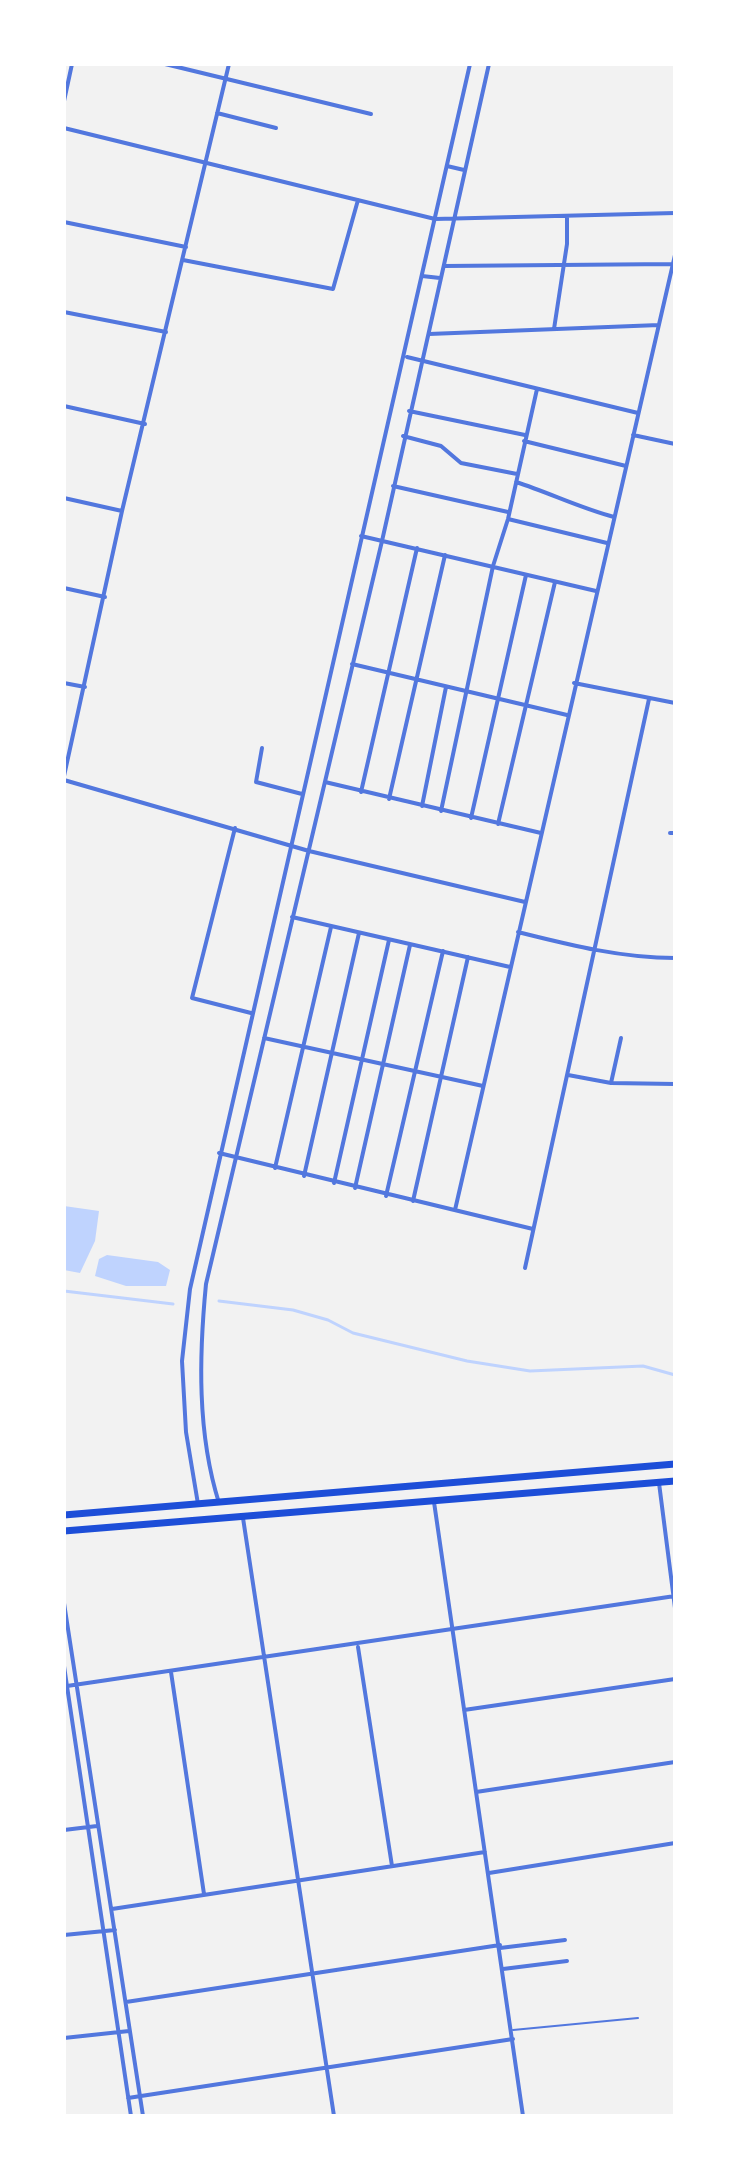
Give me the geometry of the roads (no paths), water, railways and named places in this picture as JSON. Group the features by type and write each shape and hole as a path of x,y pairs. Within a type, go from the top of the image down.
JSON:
{"highway":[{"path":"64,1515 675,1464"},
{"path":"64,1531 675,1481"}],"street":[{"path":"64,101 72,64"},
{"path":"165,64 371,114"},
{"path":"229,64 122,511 64,778 292,843 309,851 525,902"},
{"path":"198,1506 186,1432 182,1361 192,1281 360,536 406,357 470,64"},
{"path":"219,1504 211,1478 203,1421 201,1369 206,1284 382,541 403,436 423,362 489,64"},
{"path":"217,113 276,128"},
{"path":"64,128 435,219 675,213"},
{"path":"447,166 465,170"},
{"path":"183,260 333,289 358,200"},
{"path":"554,329 567,216"},
{"path":"64,222 186,247"},
{"path":"455,1210 675,255"},
{"path":"444,266 564,262 585,266 673,264"},
{"path":"422,276 440,278"},
{"path":"64,312 166,332"},
{"path":"429,334 659,325"},
{"path":"406,357 638,413"},
{"path":"441,811 493,566 508,519 537,389"},
{"path":"64,406 145,424"},
{"path":"409,411 525,435"},
{"path":"633,435 675,444"},
{"path":"403,436 441,446 461,463 517,474"},
{"path":"524,441 626,466"},
{"path":"516,482 555,495 573,506 614,517"},
{"path":"393,486 509,512"},
{"path":"64,498 122,511"},
{"path":"508,519 608,543"},
{"path":"360,536 596,591"},
{"path":"361,792 417,548"},
{"path":"389,799 445,555"},
{"path":"471,818 526,575"},
{"path":"498,824 555,582"},
{"path":"64,588 105,597"},
{"path":"352,664 567,715"},
{"path":"64,683 85,687"},
{"path":"574,683 675,703"},
{"path":"422,807 446,687"},
{"path":"525,1268 649,699"},
{"path":"262,748 256,782 302,794"},
{"path":"325,782 541,833"},
{"path":"235,828 192,998 251,1013"},
{"path":"292,917 510,967"},
{"path":"275,1168 331,927"},
{"path":"518,932 596,951 642,958 675,958"},
{"path":"304,1176 359,933"},
{"path":"334,1183 389,940"},
{"path":"355,1188 410,945"},
{"path":"386,1196 443,951"},
{"path":"413,1201 468,957"},
{"path":"264,1038 483,1086"},
{"path":"611,1083 621,1038"},
{"path":"568,1075 611,1083 675,1084"},
{"path":"219,1153 386,1196 533,1229"},
{"path":"192,1281 206,1284"},
{"path":"659,1482 675,1608"},
{"path":"434,1502 523,2116"},
{"path":"243,1518 334,2116"},
{"path":"67,1686 358,1646 674,1596"},
{"path":"64,1603 143,2116"},
{"path":"358,1646 392,1866"},
{"path":"64,1666 131,2116"},
{"path":"171,1672 204,1894"},
{"path":"464,1710 675,1679"},
{"path":"476,1792 675,1762"},
{"path":"64,1830 97,1826"},
{"path":"489,1873 675,1843"},
{"path":"112,1909 485,1852"},
{"path":"64,1935 115,1930"},
{"path":"126,2002 500,1946 565,1940"},
{"path":"503,1969 567,1961"},
{"path":"64,2038 130,2031"},
{"path":"128,2098 327,2070 513,2039"}],"lane":[{"path":"511,2030 638,2018"}],"water":[{"path":"64,1206 99,1211 95,1241 80,1273 64,1270"},
{"path":"107,1255 158,1262 170,1270 166,1286 126,1286 95,1276 99,1259"}],"waterway":[{"path":"64,1291 173,1304"},
{"path":"219,1301 293,1310 328,1320 353,1333 467,1361 530,1371 643,1366 675,1375"}]}
